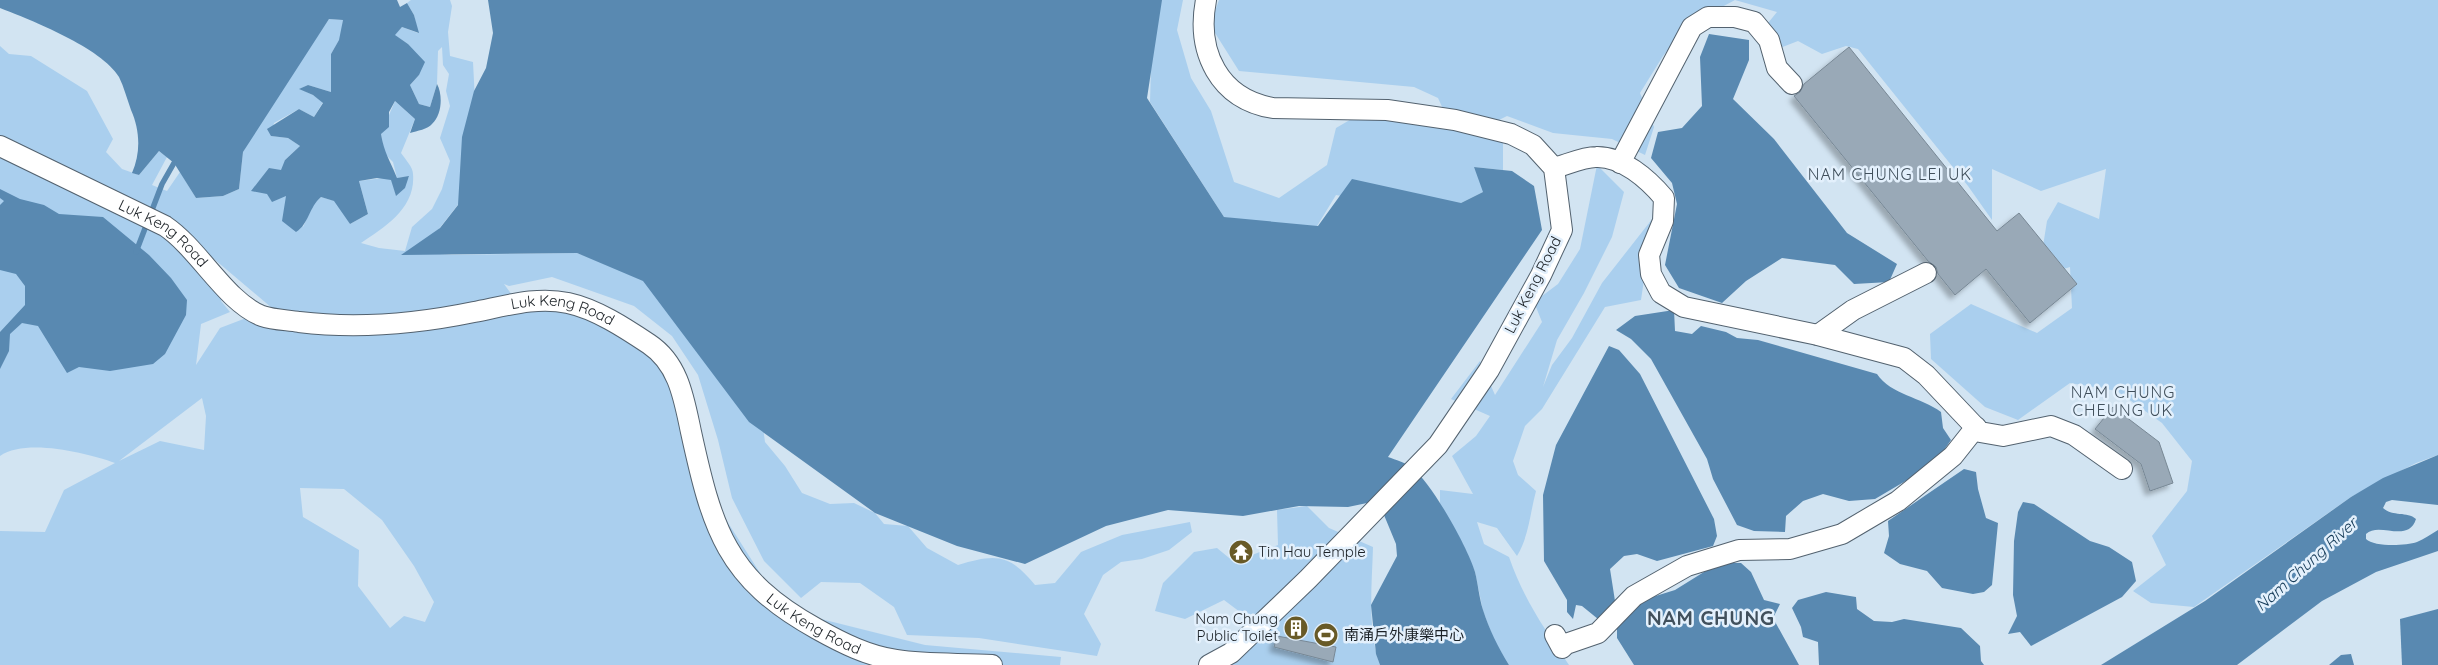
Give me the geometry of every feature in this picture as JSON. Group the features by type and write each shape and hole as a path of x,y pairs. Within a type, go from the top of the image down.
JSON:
{"street":[{"path":"1206,0 1203,28 1211,61 1226,86 1246,100 1273,108 1387,110 1488,127 1511,134 1533,145 1554,168 1596,156 1620,163 1649,181 1664,198 1663,221 1649,255 1651,274 1661,293 1684,307 1818,335 1904,358 1926,375 1980,432 2003,436 2052,426 2074,435 2122,469"},
{"path":"1620,163 1692,26 1708,17 1735,17 1754,22 1769,40 1777,68 1792,84"},
{"name":"Luk Keng Road","path":"0,146 165,226 184,241 242,303 265,317 318,324 367,325 437,318 538,300 567,302 595,313 652,346 671,365 683,397 704,488 715,523 734,561 764,593 814,627 845,644 877,656 919,662 992,665"},
{"name":"Luk Keng Road","path":"1209,665 1231,653 1308,579 1438,445 1489,370 1541,275 1562,230 1554,168"},
{"path":"1818,335 1853,310 1926,272"},
{"path":"1555,635 1562,648 1566,644 1598,633 1634,596 1687,566 1739,550 1790,549 1842,534 1898,501 1953,456 1976,427"}],"shaded area":[{"path":"411,0 450,0 452,6 448,32 450,56 473,62 475,101 460,202 427,244 414,252 452,255 577,253 654,281 760,406 765,442 785,466 802,493 830,504 854,503 875,513 884,524 908,526 927,548 958,565 982,559 1001,559 1017,567 1035,585 1055,583 1081,552 1122,535 1190,522 1192,532 1169,550 1142,559 1121,562 1103,575 1084,614 1101,644 1097,656 979,638 907,635 894,607 860,583 821,582 801,598 764,561 732,498 718,440 698,375 672,336 634,306 552,277 509,286 504,284 512,295 554,292 650,332 671,365 716,504 774,595 809,616 925,645 1061,657 1060,665 0,665 0,531 45,532 64,490 115,463 89,455 57,449 25,448 0,456 0,46 9,54 31,56 87,91 113,139 106,152 122,169 139,175 159,151 167,157 152,185 167,191 180,172 196,198 223,196 239,189 243,152 260,120 329,19 343,20 341,37 331,54 331,92 308,85 300,89 323,102 314,117 299,109 274,123 271,136 288,138 300,146 285,160 286,196 303,227 314,203 321,197 338,202 350,224 368,214 359,181 391,177 396,195 409,177 397,178 393,162 384,153 381,134 395,101 415,119 401,153 413,171 413,186 410,197 397,215 361,243 379,248 405,251 412,227 432,209 442,189 450,161 440,138 450,106 446,91 449,74 443,65 442,47 438,51 437,84 430,107 419,104 410,85 419,75 408,44 394,35 402,27 418,33 414,15 407,3","holes":["61,164 169,221 272,308 220,328 196,365 201,324 230,312 221,301 225,292 185,248 151,227 71,188","202,398 206,416 204,450 160,441 119,461","300,488 344,489 382,520 414,566 434,602 425,622 404,616 390,628 358,586 359,550 303,517"]},
{"path":"1153,0 1183,0 1177,30 1191,78 1211,111 1234,182 1279,198 1327,165 1336,128 1372,107 1449,122 1438,98 1414,87 1239,71 1210,25 1219,0 1735,0 1686,26 1663,56 1640,93 1654,127 1645,155 1612,139 1553,133 1507,116 1475,132 1503,142 1503,170 1474,167 1487,190 1461,203 1361,200 1336,195 1314,231 1224,217 1150,102"},
{"path":"1735,0 2438,0 2438,455 2416,463 2351,497 2194,607 2151,603 2133,591 2166,565 2152,536 2187,491 2192,461 2162,423 2117,391 2070,383 2018,420 1985,407 1931,359 1930,334 1971,304 2037,333 2072,308 2070,267 2038,277 2047,221 2058,202 2099,219 2106,169 2041,191 1992,169 1992,220 1968,186 1858,49 1846,46 1822,54 1798,41 1764,54 1755,39 1777,12"},
{"path":"1597,165 1624,192 1612,237 1584,293 1557,340 1543,387 1552,365 1572,338 1602,283 1653,218 1641,300 1605,307 1542,409 1525,426 1513,461 1518,475 1536,491 1527,532 1517,556 1497,528 1477,522 1484,544 1509,557 1528,600 1569,665 1509,665 1494,640 1483,611 1475,572 1464,546 1440,507 1440,490 1473,494 1452,456 1476,436 1490,416 1451,399 1480,361 1495,395 1542,322 1534,302 1558,284 1580,249"},
{"path":"1307,506 1329,528 1373,547 1372,622 1373,637 1380,665 1225,665 1252,621 1224,600 1185,619 1155,611 1163,583 1194,552 1217,548 1234,562 1278,545 1277,510"}],"water":[{"path":"0,0 397,0 400,7 407,3 414,15 419,33 402,27 395,35 408,44 425,62 419,75 410,85 419,104 430,107 437,84 441,99 440,110 430,126 410,133 415,119 395,101 389,112 389,127 381,134 387,156 397,178 409,176 405,188 396,196 391,180 377,178 359,181 368,214 350,224 334,201 321,197 304,225 296,232 282,221 286,196 272,202 267,194 251,191 269,168 281,170 285,160 300,146 288,138 271,136 267,129 299,109 314,117 323,103 313,95 299,89 308,85 331,92 331,54 339,40 343,20 329,19 243,152 239,189 223,196 196,198 174,163 159,151 139,175 132,173 137,158 138,133 121,81 110,66 98,56 65,36 0,8"},
{"path":"488,0 1162,0 1147,98 1224,217 1318,226 1352,179 1461,203 1483,192 1474,167 1512,171 1534,186 1542,230 1388,457 1412,468 1439,501 1471,561 1485,617 1509,665 1380,665 1376,654 1371,605 1397,556 1396,544 1384,515 1375,506 1367,503 1348,507 1299,506 1243,516 1168,510 1106,526 1025,564 957,546 875,513 749,422 643,281 577,253 401,255 440,228 458,205 462,137 474,91 486,68 493,33"},
{"path":"1709,34 1749,40 1749,60 1733,99 1774,139 1847,233 1897,264 1889,282 1854,284 1835,265 1782,258 1746,281 1722,303 1679,288 1665,265 1677,204 1672,183 1651,158 1658,132 1682,128 1702,106 1700,57"},
{"path":"0,189 20,199 44,205 59,214 103,217 149,255 171,278 187,300 186,315 165,354 153,364 110,371 79,367 67,373 38,326 22,323 10,334 9,351 0,369 0,332 25,305 25,286 16,274 0,270 0,205 4,201 0,198"},
{"path":"1674,310 1675,331 1692,334 1701,326 1726,332 1737,338 1758,340 1877,374 1890,387 1941,412 1943,428 1951,440 1942,453 1914,476 1875,499 1849,501 1823,494 1803,501 1786,516 1785,532 1754,531 1737,525 1713,479 1707,459 1651,359 1631,339 1616,330 1635,316"},
{"path":"1609,346 1619,350 1640,374 1714,519 1717,536 1713,546 1657,561 1637,554 1624,556 1610,569 1615,601 1612,610 1598,619 1582,606 1576,605 1573,619 1567,612 1567,600 1544,561 1543,495 1556,445"},
{"name":"Nam Chung River","path":"2438,455 2438,505 2392,500 2386,502 2383,508 2387,511 2408,515 2416,519 2407,530 2372,531 2366,534 2366,539 2382,545 2405,544 2417,542 2438,530 2438,551 2376,572 2322,601 2237,665 2101,665 2205,601 2351,497 2383,478"},
{"path":"1964,469 1976,472 1978,489 1986,518 1998,523 1992,585 1984,592 1973,594 1942,588 1927,571 1900,564 1884,553 1889,536 1888,521"},
{"path":"2023,502 2034,504 2090,541 2109,547 2132,562 2136,581 2122,597 2031,646 2020,632 2008,634 2017,616 2013,595 2014,541 2018,512"},
{"path":"1728,563 1741,563 1751,572 1764,600 1780,604 1773,618 1799,665 1634,665 1617,638 1617,628 1646,599 1675,590 1712,567"},
{"path":"1826,592 1856,597 1857,609 1874,621 1892,622 1904,619 1961,628 1980,646 1981,661 1984,665 1819,665 1818,642 1803,637 1801,627 1792,608 1798,600"},
{"path":"2438,609 2438,665 2402,665 2400,619"},
{"path":"2351,654 2354,665 2329,665 2341,655"}],"building":[{"path":"1849,47 1997,231 2019,213 2077,284 2030,323 1986,269 1955,295 1938,274 1936,267 1928,261 1794,96 1800,92 1804,84"},
{"path":"2113,407 2159,442 2173,483 2150,491 2141,464 2095,429"},
{"path":"1277,636 1336,647 1333,662 1274,647"}],"waterway":[{"path":"136,252 162,184 174,163"}],"place":[{"name":"Tin Hau Temple","path":"1241,552"},
{"name":"Nam Chung Public Toilet","path":"1296,628"},
{"name":"南涌戶外康樂中心","path":"1326,635"}],"district":[{"name":"NAM CHUNG LEI UK","path":"1890,174"},
{"name":"NAM CHUNG CHEUNG UK","path":"2123,401"},
{"name":"NAM CHUNG","path":"1711,618"}]}
